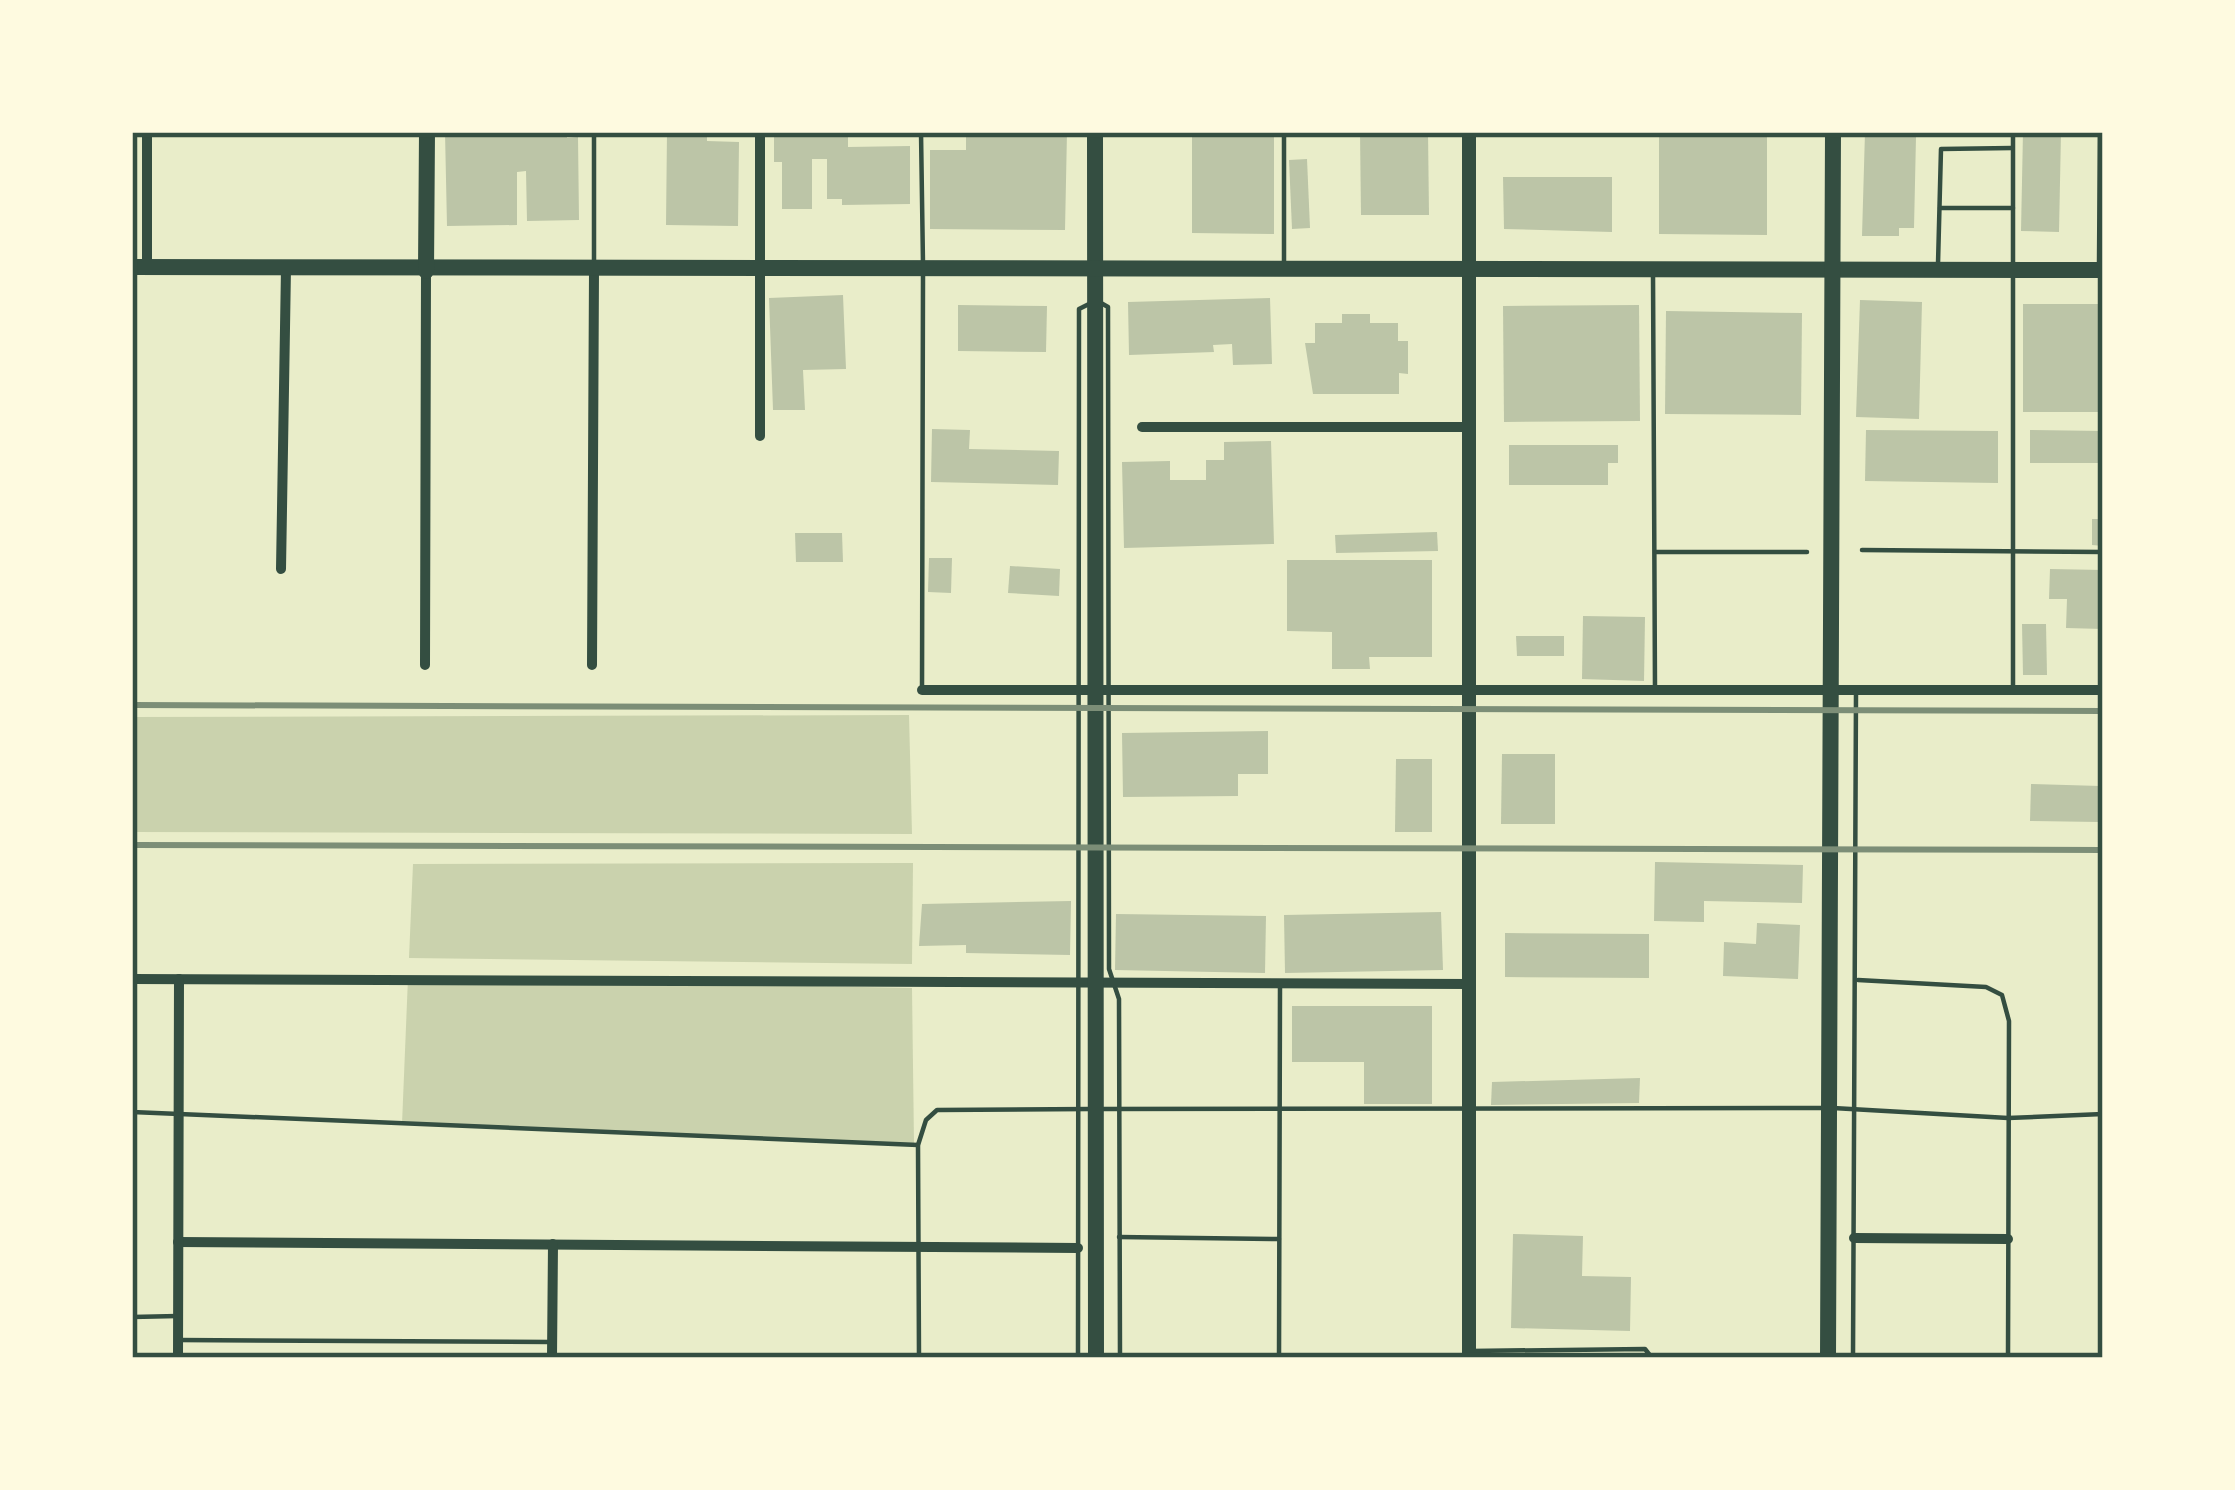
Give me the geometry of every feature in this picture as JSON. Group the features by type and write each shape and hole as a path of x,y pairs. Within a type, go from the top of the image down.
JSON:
{"main road":[{"path":"426,271 427,132"},
{"path":"1095,132 1096,1358"},
{"path":"1828,1358 1833,132"},
{"path":"139,267 2101,270"}],"street":[{"path":"139,267 147,132"},
{"path":"760,132 760,436"},
{"path":"1468,132 1469,1354"},
{"path":"281,569 286,268"},
{"path":"592,665 594,270"},
{"path":"425,665 426,271"},
{"path":"1142,427 1471,427"},
{"path":"922,690 2103,690"},
{"path":"132,979 1470,984"},
{"path":"178,1358 179,979"},
{"path":"1854,1238 2008,1239"},
{"path":"178,1242 1078,1247"},
{"path":"552,1358 553,1244"}],"lane":[{"path":"594,132 594,270"},
{"path":"921,132 922,690"},
{"path":"1284,132 1284,267"},
{"path":"2013,132 2013,689"},
{"path":"2100,132 2101,270"},
{"path":"1937,269 1941,149 2013,148"},
{"path":"1938,208 2013,208"},
{"path":"1652,270 1655,688"},
{"path":"1078,1358 1079,309 1096,300 1108,308 1110,371 1107,688 1118,999 1120,1358"},
{"path":"1862,550 2103,552"},
{"path":"1654,552 1807,552"},
{"path":"1853,1358 1856,688"},
{"path":"1856,980 1986,987 2002,995 2009,1021 2008,1358"},
{"path":"1279,1358 1280,983"},
{"path":"919,1358 918,1145 926,1120 937,1110 1854,1108 2008,1118 2103,1114"},
{"path":"132,1112 918,1145"},
{"path":"1119,1237 1279,1239"},
{"path":"132,1317 178,1316"},
{"path":"178,1340 552,1342"},
{"path":"1469,1354 1645,1349 1652,1358"},
{"path":"552,1358 564,1358"}],"green space":[{"path":"909,715 912,834 132,832 132,717"},
{"path":"913,863 912,964 409,958 413,864"},
{"path":"408,978 912,988 914,1144 402,1124"}],"building":[{"path":"445,132 567,132 567,138 578,137 579,220 527,221 526,171 517,172 517,225 447,226"},
{"path":"667,132 707,132 707,141 739,142 738,226 666,225"},
{"path":"774,132 848,132 848,147 910,146 910,204 842,205 842,199 827,199 827,159 812,159 812,209 782,209 782,162 774,162"},
{"path":"966,132 1067,132 1065,230 930,229 930,150 966,150"},
{"path":"1192,132 1274,132 1274,234 1192,233"},
{"path":"1360,132 1428,132 1429,215 1361,215"},
{"path":"1659,132 1767,132 1767,235 1659,234"},
{"path":"1865,132 1916,137 1914,228 1899,228 1899,236 1862,236"},
{"path":"2023,132 2061,132 2059,232 2021,231"},
{"path":"1307,159 1310,228 1292,229 1289,160"},
{"path":"1503,177 1612,177 1612,232 1504,229"},
{"path":"843,295 846,369 803,370 805,410 773,410 769,298"},
{"path":"1270,298 1272,364 1233,365 1232,344 1213,345 1214,352 1129,355 1128,302"},
{"path":"1860,300 1922,302 1919,419 1856,417"},
{"path":"2023,304 2103,304 2103,412 2023,412"},
{"path":"958,305 1047,306 1046,352 958,351"},
{"path":"1639,305 1640,421 1504,422 1503,306"},
{"path":"1666,311 1802,313 1801,415 1665,414"},
{"path":"1342,314 1370,314 1370,323 1398,323 1398,341 1408,341 1408,374 1399,373 1399,394 1313,394 1305,343 1315,343 1315,323 1342,323"},
{"path":"932,429 970,430 969,449 1059,451 1058,485 931,482"},
{"path":"1866,430 1998,431 1998,483 1865,481"},
{"path":"2030,430 2103,431 2103,463 2030,463"},
{"path":"1271,441 1274,544 1124,548 1122,462 1170,461 1170,480 1206,480 1206,460 1224,460 1224,442"},
{"path":"1509,445 1618,445 1618,463 1608,463 1608,485 1509,485"},
{"path":"2092,519 2103,519 2103,546 2092,545"},
{"path":"1437,532 1438,551 1336,553 1335,535"},
{"path":"795,533 842,533 843,562 796,562"},
{"path":"929,558 952,558 951,593 928,592"},
{"path":"1287,560 1432,560 1432,657 1369,657 1370,669 1332,669 1332,632 1287,631"},
{"path":"1010,566 1060,569 1059,596 1008,593"},
{"path":"2050,569 2103,570 2103,629 2066,628 2067,599 2049,599"},
{"path":"1583,616 1645,617 1644,681 1582,679"},
{"path":"2022,624 2046,624 2047,675 2023,675"},
{"path":"1516,636 1564,636 1564,656 1517,656"},
{"path":"1268,731 1268,774 1238,774 1238,796 1123,797 1122,733"},
{"path":"1502,754 1555,754 1555,824 1501,824"},
{"path":"1396,759 1432,759 1432,832 1395,832"},
{"path":"2031,784 2100,786 2099,822 2030,821"},
{"path":"1655,862 1803,865 1802,903 1704,901 1704,922 1654,921"},
{"path":"1071,901 1070,955 966,953 966,945 919,946 922,904"},
{"path":"1441,912 1443,970 1285,973 1284,915"},
{"path":"1116,914 1266,916 1265,973 1115,970"},
{"path":"1757,923 1800,925 1798,979 1723,976 1724,942 1756,944"},
{"path":"1505,933 1649,934 1649,978 1505,977"},
{"path":"1292,1006 1432,1006 1432,1104 1364,1104 1364,1062 1292,1062"},
{"path":"1640,1078 1639,1103 1491,1105 1492,1082"},
{"path":"1513,1234 1583,1236 1582,1276 1631,1277 1630,1331 1511,1328"}],"railway":[{"path":"132,705 2103,711"},
{"path":"132,845 2103,850"}]}
